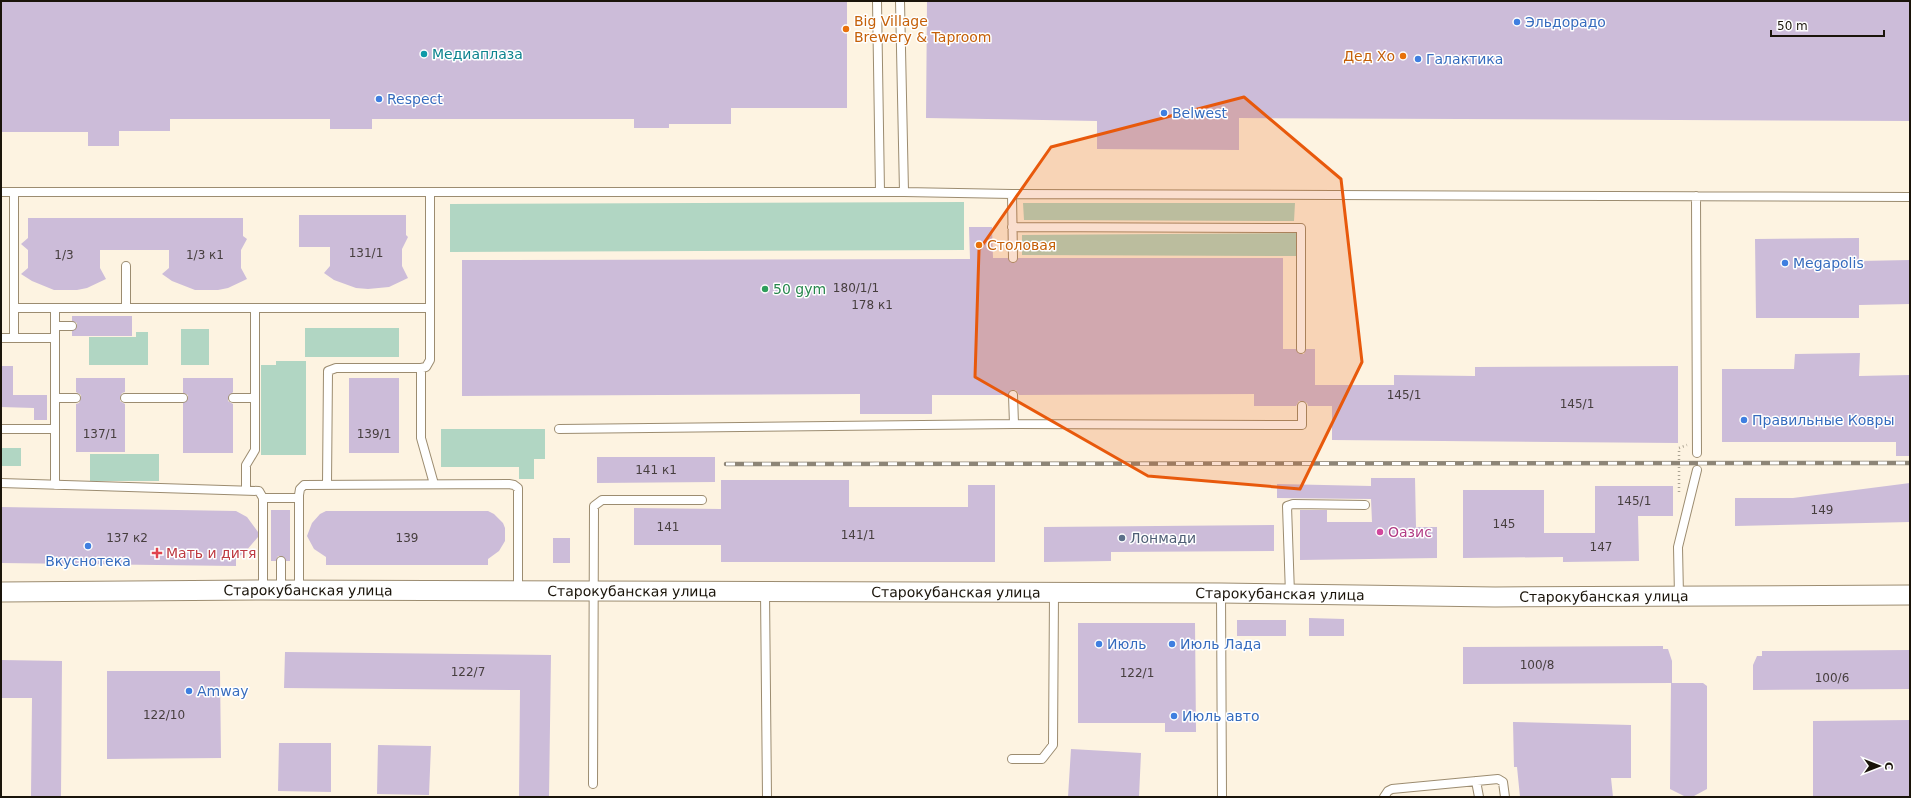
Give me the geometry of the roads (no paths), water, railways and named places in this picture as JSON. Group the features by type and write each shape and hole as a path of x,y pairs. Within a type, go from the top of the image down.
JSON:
{"street":[{"name":"Старокубанская улица","path":"1,592 272,590 1221,593 1495,597 1910,595"}],"lane":[{"path":"877,1 880,192"},
{"path":"900,1 904,192"},
{"path":"1,192 904,192 1012,194 1910,197"},
{"path":"14,192 14,338"},
{"path":"327,484 328,371 336,368 421,368 426,367 430,360 430,192"},
{"path":"1012,194 1012,258"},
{"path":"1696,196 1697,453"},
{"path":"1012,227 1301,228 1301,349"},
{"path":"126,266 126,308"},
{"path":"14,308 430,308"},
{"path":"55,308 55,485"},
{"path":"246,490 246,466 255,450 255,308"},
{"path":"55,326 72,326"},
{"path":"1,338 55,338"},
{"path":"421,368 421,438 434,484"},
{"path":"1013,395 1014,424"},
{"path":"55,398 76,398"},
{"path":"125,398 183,398"},
{"path":"233,398 255,398"},
{"path":"559,429 1014,424 1302,425 1302,406"},
{"path":"1,429 55,429"},
{"path":"1679,596 1678,547 1697,470"},
{"path":"1,483 259,490 263,498 272,590"},
{"path":"299,591 299,498 300,489 304,485 509,484 518,488 518,591"},
{"path":"263,498 299,498"},
{"path":"593,784 594,506 602,500 702,500"},
{"path":"1290,594 1287,506 1293,504 1366,505"},
{"path":"272,590 281,561"},
{"path":"765,592 767,797"},
{"path":"1012,758 1042,759 1053,745 1054,593"},
{"path":"1221,593 1222,797"},
{"path":"1384,797 1388,790 1392,789 1502,779 1505,797"},
{"path":"1476,781 1478,797"}],"railway":[{"path":"726,464 1910,463"}],"place":[{"name":"Эльдорадо","path":"1517,22"},
{"name":"Big Village Brewery & Taproom","path":"846,29"},
{"name":"Медиаплаза","path":"424,54"},
{"name":"Дед Хо","path":"1403,56"},
{"name":"Галактика","path":"1418,59"},
{"name":"Respect","path":"379,99"},
{"name":"Belwest","path":"1164,113"},
{"name":"Столовая","path":"979,245"},
{"name":"Megapolis","path":"1785,263"},
{"name":"50 gym","path":"765,289"},
{"name":"Правильные Ковры","path":"1744,420"},
{"name":"Оазис","path":"1380,532"},
{"name":"Лонмади","path":"1122,538"},
{"name":"Вкуснотека","path":"88,546"},
{"name":"Мать и дитя","path":"157,553"},
{"name":"Июль","path":"1099,644"},
{"name":"Июль Лада","path":"1172,644"},
{"name":"Amway","path":"189,691"},
{"name":"Июль авто","path":"1174,716"}]}
